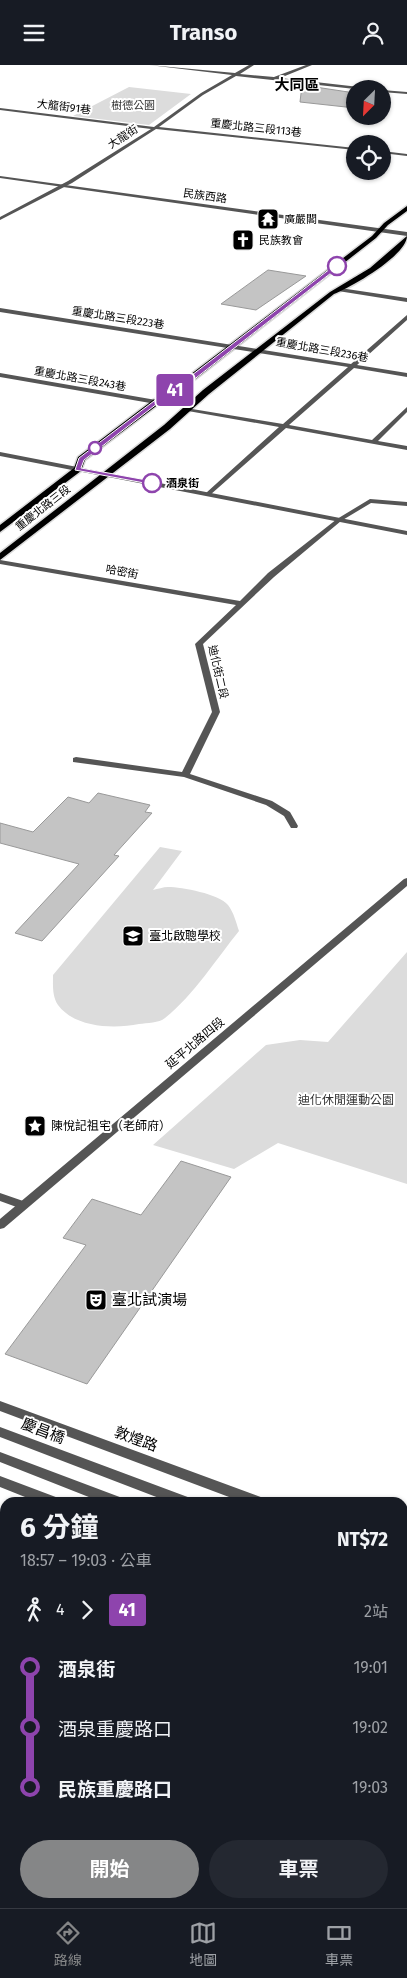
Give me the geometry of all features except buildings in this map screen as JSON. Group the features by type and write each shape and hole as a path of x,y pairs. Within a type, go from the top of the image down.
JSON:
{"main road":[{"name":"重慶北路三段","path":"0,529 78,469 81,459 156,402 181,387 381,231 386,224 407,208"},
{"name":"重慶北路三段","path":"0,557 167,427 332,293 367,273 407,236"}],"street":[{"path":"152,65 346,87"},
{"name":"大龍街","path":"0,219 63,186 155,128 202,94 252,65"},
{"path":"274,79 310,65"},
{"path":"391,92 407,93"},
{"name":"大龍街91巷","path":"0,109 155,128"},
{"name":"重慶北路三段113巷","path":"155,128 346,148"},
{"path":"391,153 407,155"},
{"name":"民族西路","path":"0,177 407,236"},
{"path":"340,290 407,300"},
{"name":"重慶北路三段223巷","path":"0,310 234,346"},
{"path":"208,494 407,317"},
{"name":"重慶北路三段236巷","path":"234,346 407,375"},
{"name":"重慶北路三段243巷","path":"0,375 156,402"},
{"path":"188,409 407,448"},
{"path":"373,442 407,409"},
{"path":"0,454 407,533"},
{"name":"迪化街二段","path":"185,775 216,712 198,644 240,603 339,520 370,501 407,504"},
{"name":"哈密街","path":"0,562 240,603"},
{"path":"76,760 185,775 269,803 287,813 294,826"},
{"name":"延平北路四段","path":"0,1225 407,881"},
{"path":"0,1197 22,1205"},
{"name":"敦煌路","path":"0,1406 245,1497"},
{"name":"慶昌橋","path":"0,1432 172,1497"},
{"path":"0,1457 105,1497"},
{"path":"0,1481 41,1497"}],"green space":[{"name":"樹德公園","path":"129,87 191,94 149,125 73,116"},
{"path":"160,847 182,851 153,890 174,887 200,892 217,898 230,908 239,931 195,988 162,1020 129,1026 107,1026 95,1025 74,1018 65,1013 56,1002 53,990 53,975"},
{"name":"迪化休閒運動公園","path":"407,952 407,1184 278,1143 234,1169 153,1145 266,1045 300,1040 328,1042"}],"bus line":[{"name":"41","path":"152,483 78,469 81,459 156,402 181,387 337,266"}],"place":[{"name":"廣嚴閣","path":"268,219"},
{"name":"民族教會","path":"243,240"},
{"name":"酒泉街","path":"152,483"},
{"name":"臺北啟聰學校","path":"133,936"},
{"name":"陳悅記祖宅（老師府）","path":"35,1126"},
{"name":"臺北試演場","path":"96,1300"}],"district":[{"name":"大同區","path":"297,85"}]}
